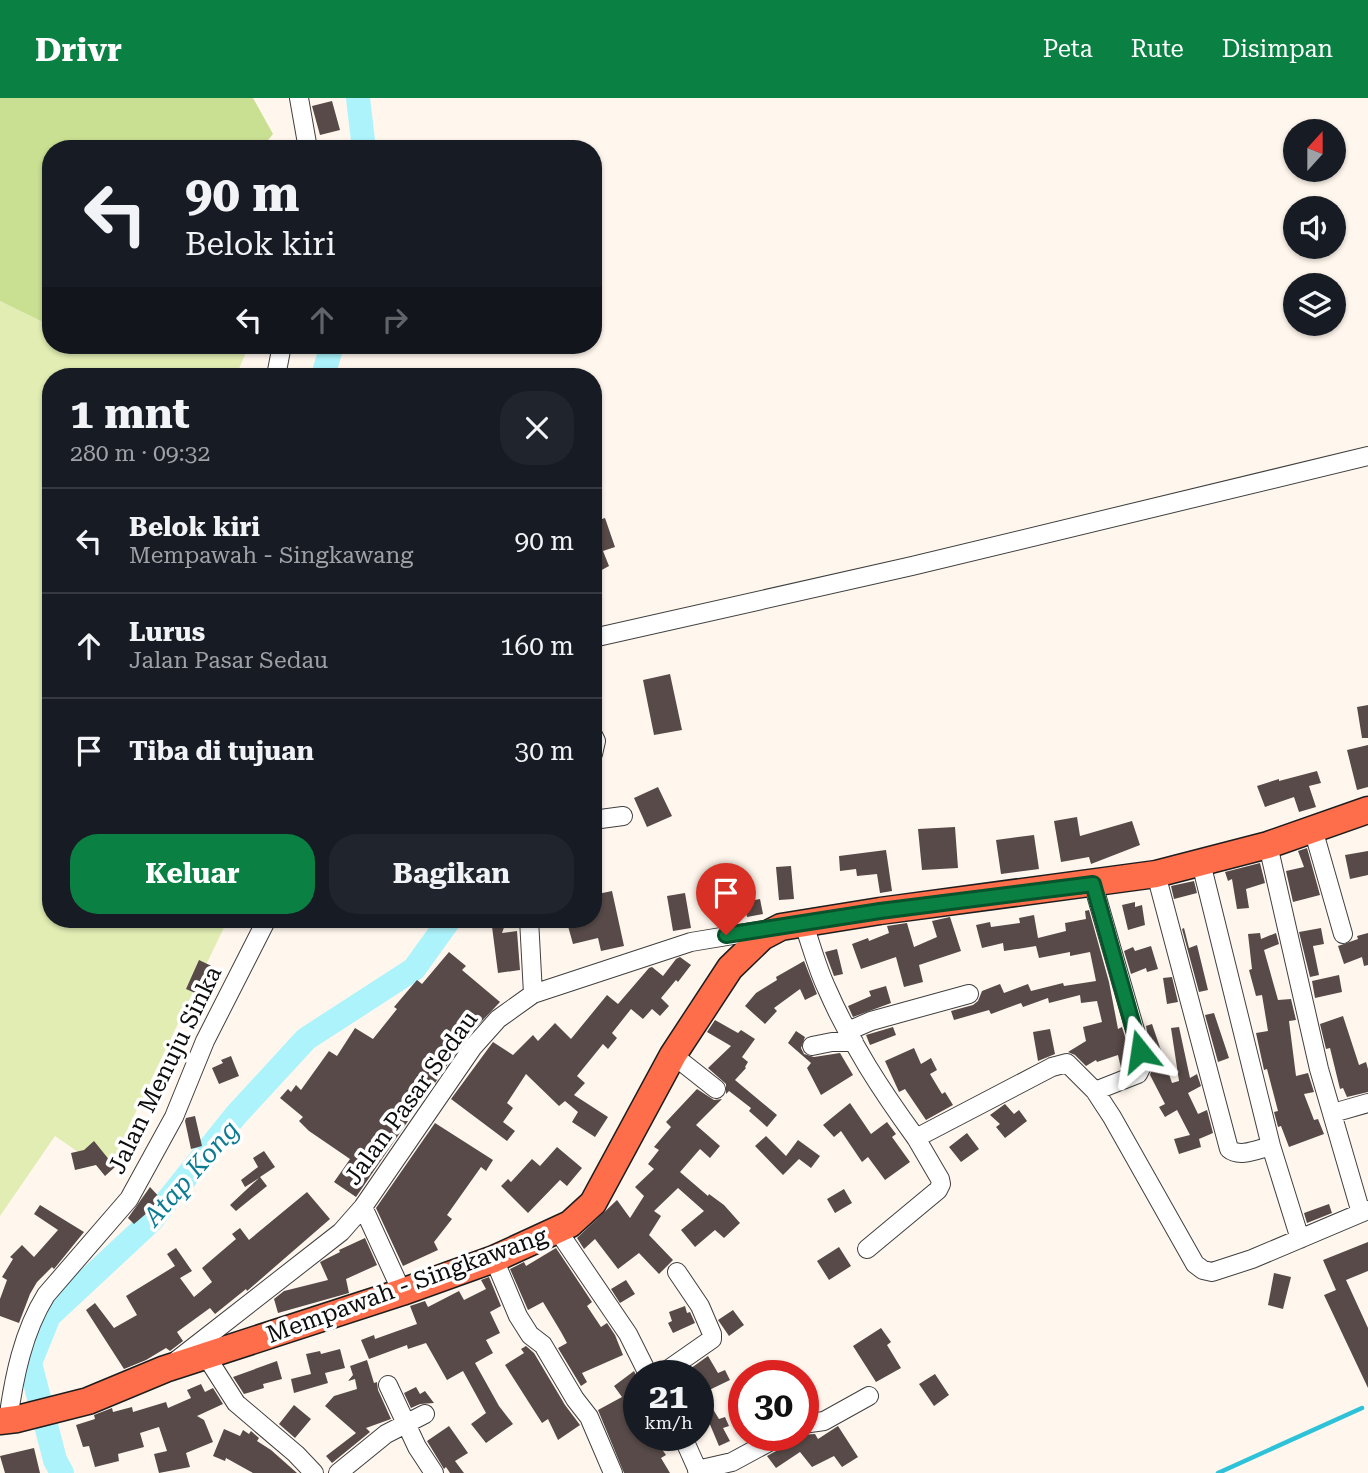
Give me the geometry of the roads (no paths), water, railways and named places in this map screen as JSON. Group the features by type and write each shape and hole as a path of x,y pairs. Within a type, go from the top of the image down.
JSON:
{"highway":[{"name":"Mempawah - Singkawang","path":"8,1420 88,1401 165,1369 402,1292 494,1259 558,1231 582,1215 593,1203 673,1055 730,968 762,937 792,925 948,901 1156,874 1268,845 1368,810"}],"street":[{"path":"299,98 306,140"},
{"path":"602,636 912,566 1368,456"},
{"path":"602,819 623,816"},
{"path":"1314,829 1343,934"},
{"path":"916,1139 1062,1063 1069,1064 1095,1091 1128,1141 1167,1216 1200,1268 1212,1272 1252,1259 1364,1211 1316,1056 1268,845"},
{"path":"1201,863 1271,1146 1300,1239"},
{"path":"1156,874 1229,1149 1240,1153 1271,1146"},
{"path":"1093,884 1137,1037 1142,1066 1138,1074 1095,1091"},
{"path":"792,925 875,1082 916,1139 942,1184 867,1249"},
{"name":"Jalan Pasar Sedau","path":"165,1369 341,1232 363,1207 473,1046 498,1019 533,994 691,942 792,925"},
{"name":"Jalan Menuju Sinka","path":"8,1420 26,1337 38,1308 46,1294 129,1199 174,1117 205,1041 262,928"},
{"path":"529,928 533,994"},
{"path":"812,1046 851,1037 871,1021 969,994"},
{"path":"673,1055 716,1089"},
{"path":"1333,1113 1368,1102"},
{"path":"363,1207 402,1292"},
{"path":"558,1231 628,1334 641,1360"},
{"path":"494,1259 518,1316 532,1338 542,1345 589,1417 612,1473"},
{"path":"677,1272 700,1306 712,1334 712,1339 682,1360"},
{"path":"206,1356 236,1403 296,1454 314,1473"},
{"path":"388,1385 417,1447 434,1473"},
{"path":"819,1422 869,1396"},
{"path":"338,1473 386,1434 425,1414"},
{"path":"689,1451 698,1471 732,1462 752,1451"}],"waterway":[{"name":"Atap Kong","path":"358,98 363,140"},
{"name":"Atap Kong","path":"325,368 329,354"},
{"name":"Atap Kong","path":"62,1473 55,1460 30,1363 49,1316 151,1221 236,1115 306,1039 414,969 444,928"},
{"path":"1218,1473 1362,1408"}]}
